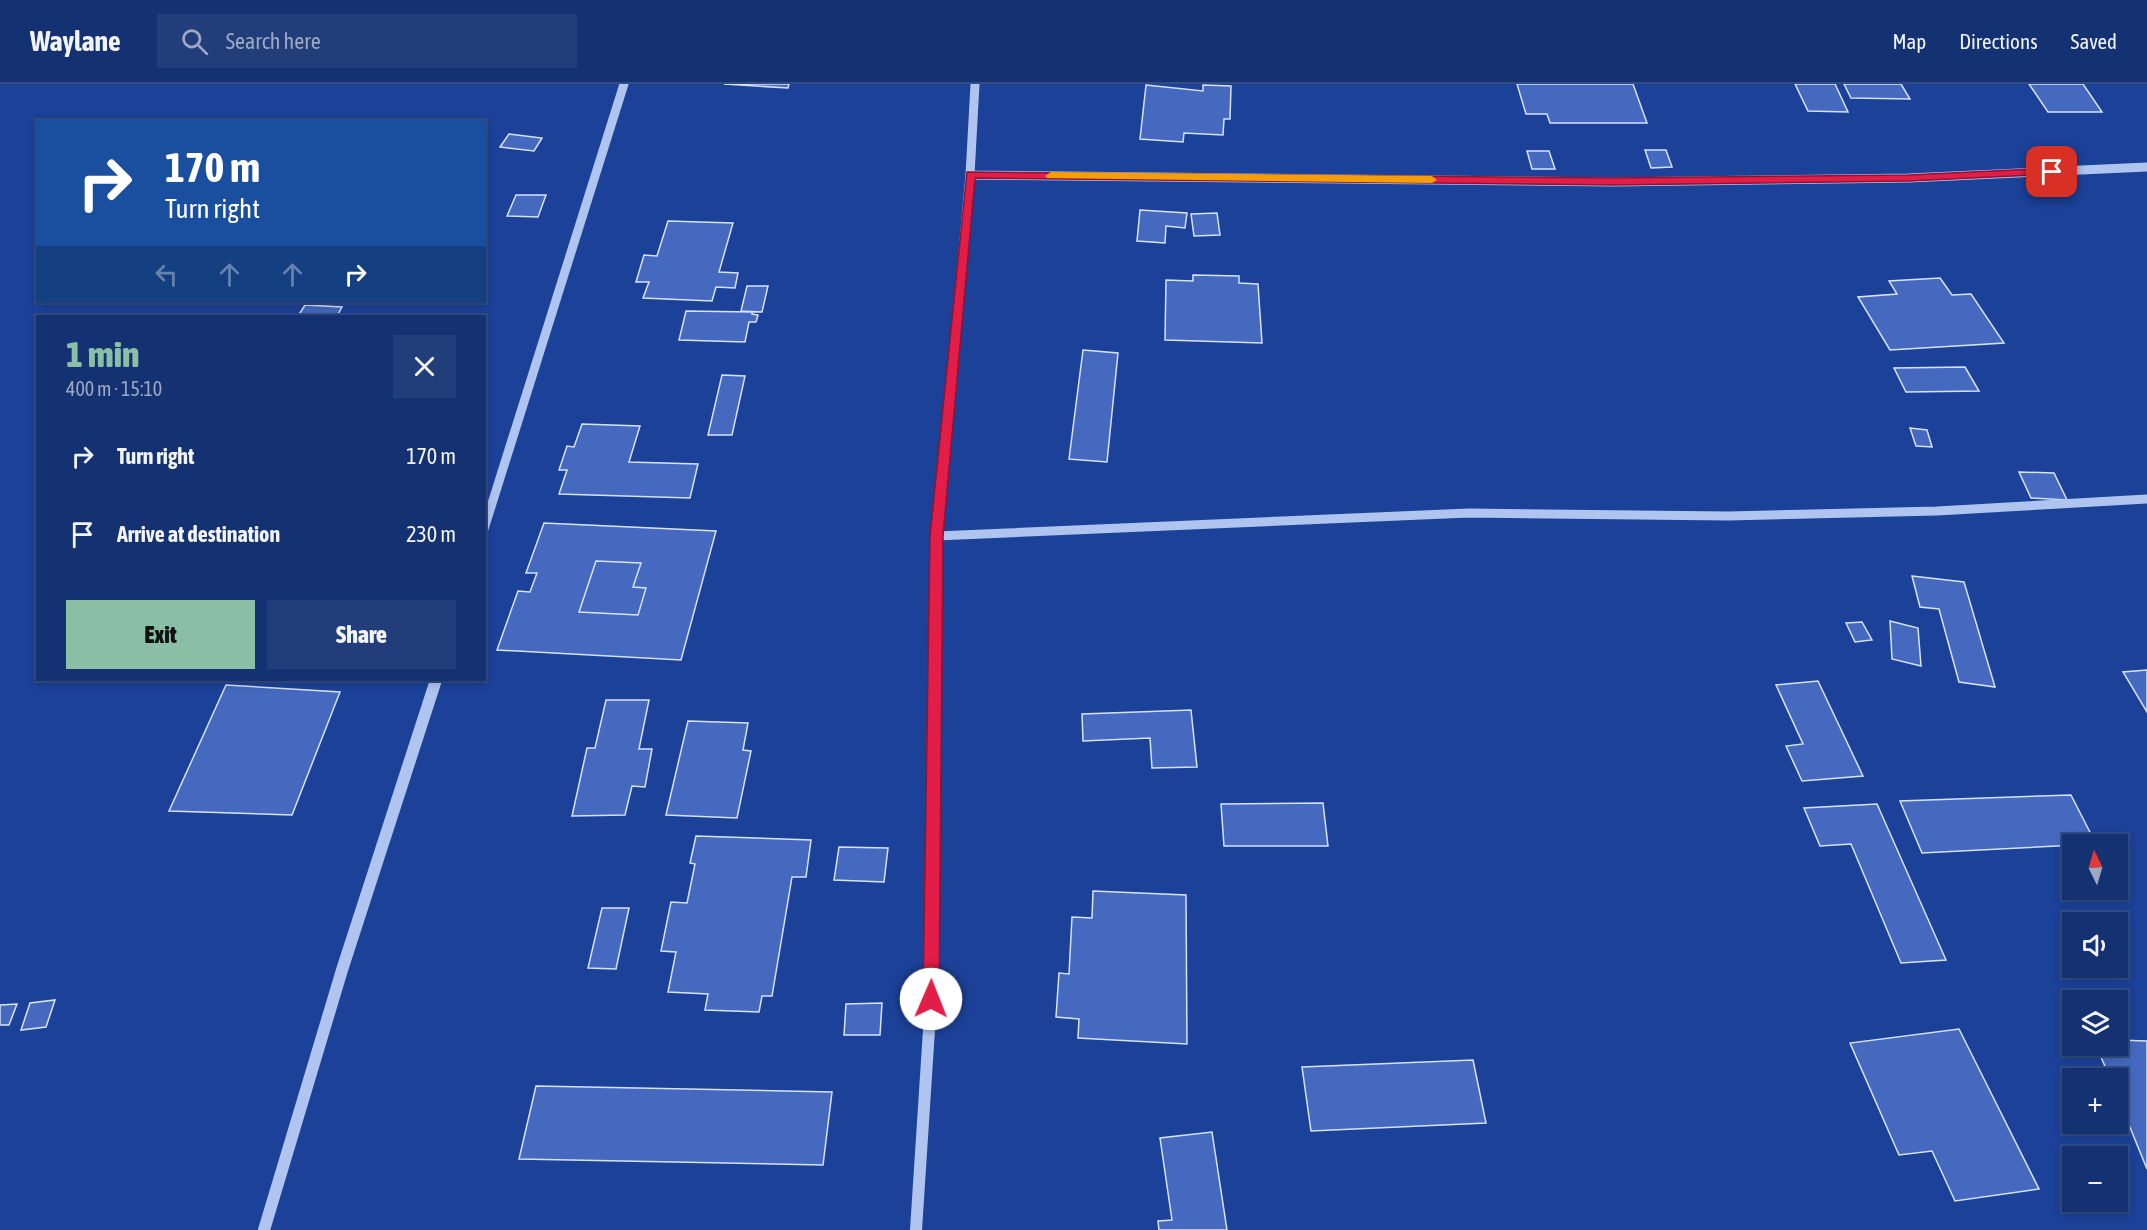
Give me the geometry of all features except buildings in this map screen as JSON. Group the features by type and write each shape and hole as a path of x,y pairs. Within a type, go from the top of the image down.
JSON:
{"street":[{"path":"486,524 567,275 624,84"},
{"path":"916,1230 931,999 937,536 970,175 975,84"},
{"path":"970,175 1613,182 1909,178 2147,168"},
{"path":"937,536 1469,513 1728,516 1937,511 2147,499"},
{"path":"264,1230 342,970 436,681"}],"slow traffic":[{"path":"1051,176 1432,180"}],"route":[{"path":"931,999 937,536 970,175 1613,182 1909,178 2052,172"}]}
